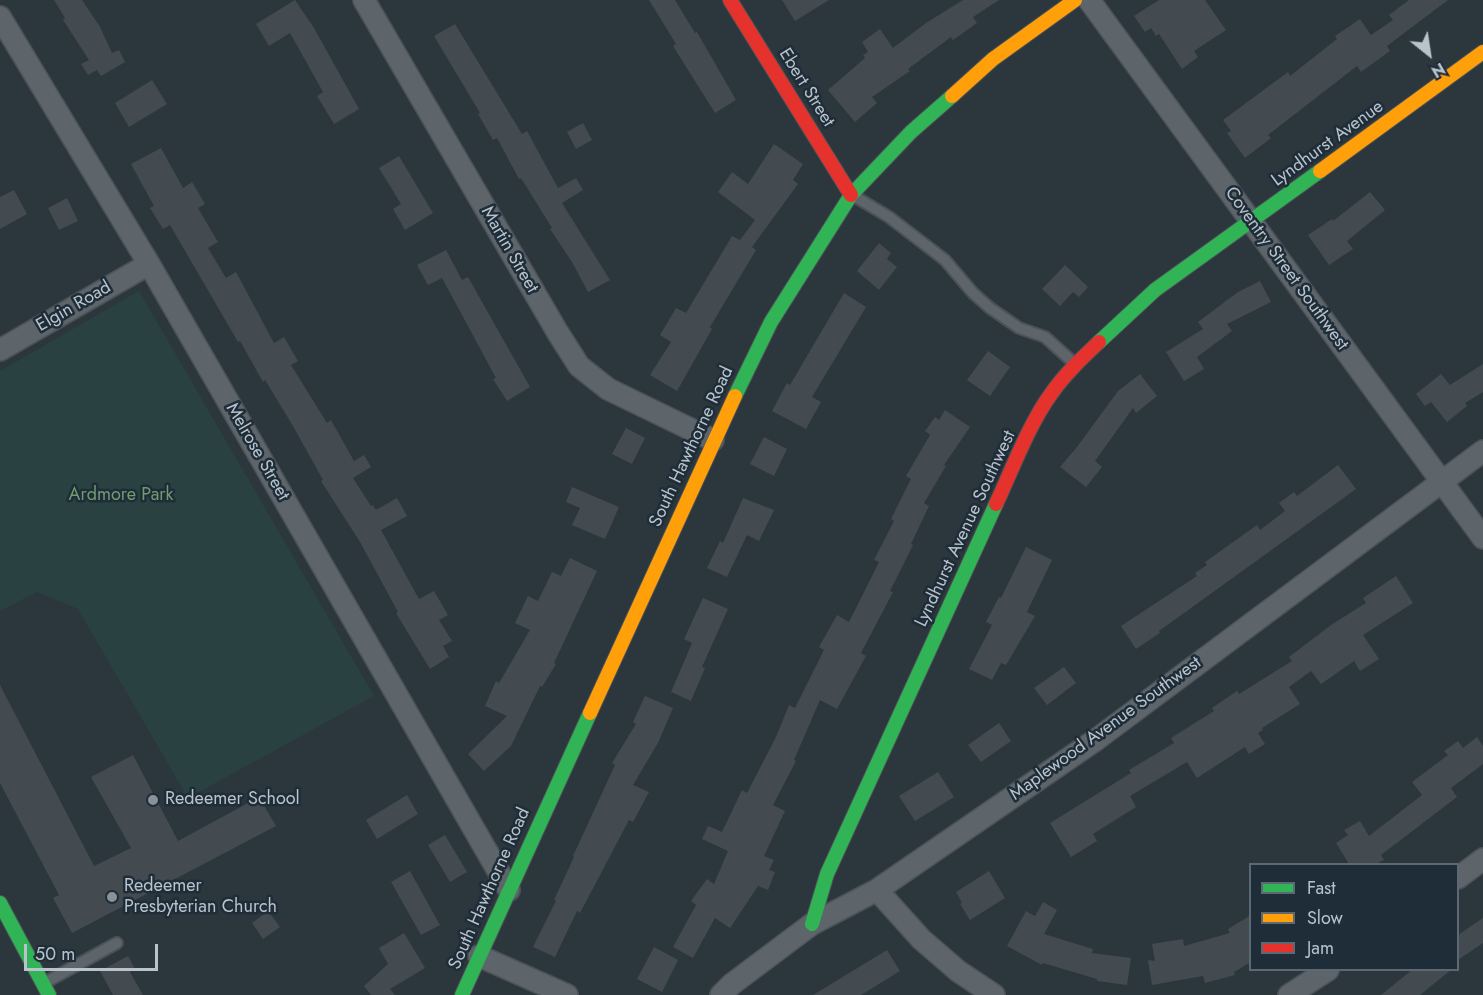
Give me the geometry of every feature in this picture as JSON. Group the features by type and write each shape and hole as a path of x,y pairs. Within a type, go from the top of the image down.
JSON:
{"street":[{"name":"Martin Street","path":"364,0 579,366 608,389 713,440"},
{"name":"Ebert Street","path":"730,0 851,195"},
{"name":"South Hawthorne Road","path":"462,995 713,440 771,322 851,195 910,132 993,59 1075,0"},
{"name":"Coventry Street Southwest","path":"1089,0 1483,538"},
{"name":"Melrose Street","path":"0,17 149,264 509,890"},
{"name":"Lyndhurst Avenue","path":"1252,221 1483,52"},
{"name":"Lyndhurst Avenue Southwest","path":"812,924 826,874 1025,441 1050,395 1076,365 1155,290 1252,221"},
{"name":"Elgin Road","path":"0,350 149,264"},
{"name":"Maplewood Avenue Southwest","path":"721,995 732,984 812,924 877,890 1097,739 1483,451"},
{"path":"1459,877 1483,859"},
{"path":"877,890 921,939 958,971 994,995"},
{"path":"0,903 46,989"},
{"path":"479,956 567,995"},
{"path":"1289,995 1325,971"}],"lane":[{"path":"851,195 889,217 945,260 973,293 990,308 1019,328 1045,337 1076,365"},
{"path":"46,989 117,943"}],"green space":[{"name":"Ardmore Park","path":"139,291 374,696 188,798 78,609 37,592 0,611 0,371"}],"building":[{"path":"54,0 82,0 100,27 112,53 119,50 125,62 101,76 97,70 88,75 81,64 89,60 63,20 65,18"},
{"path":"295,0 314,28 359,109 334,124 317,96 323,92 290,33 269,46 256,24"},
{"path":"649,0 675,0 695,33 697,32 736,100 715,113 673,46 676,44"},
{"path":"782,0 829,0 795,21"},
{"path":"963,0 999,0 973,17 977,23 953,40 951,37 908,69 910,71 872,97 877,103 855,122 828,90 865,58 863,55 868,52 862,42 880,29 893,48 926,23"},
{"path":"1159,0 1205,0 1226,30 1194,51 1198,57 1182,69 1159,34 1156,36 1151,28 1145,32 1134,16"},
{"path":"1409,0 1448,0 1387,46 1390,51 1361,72 1357,66 1268,135 1271,138 1245,158 1227,133 1231,131 1223,120 1288,72 1290,76 1337,39 1335,36 1360,19 1371,35 1393,20 1389,15"},
{"path":"455,24 522,134 527,131 558,188 576,178 583,190 562,203 610,280 588,292 550,229 552,228 521,178 519,179 497,138 493,140 478,114 480,113 434,36"},
{"path":"152,80 167,104 129,127 115,103"},
{"path":"583,123 592,140 576,149 567,132"},
{"path":"774,144 803,164 793,180 798,184 752,247 756,250 710,327 712,329 677,391 650,375 671,342 660,335 676,308 686,313 732,236 740,240 755,220 718,192 732,172 748,184"},
{"path":"161,148 183,188 192,182 205,204 198,208 218,242 208,248 226,278 236,272 274,343 284,337 298,361 291,365 327,423 331,420 354,461 364,455 371,467 353,478 371,506 373,505 376,510 397,498 407,516 381,530 419,599 434,591 448,615 439,620 452,641 443,646 449,657 430,669 396,613 398,612 360,542 321,481 323,480 293,426 265,380 263,382 240,341 238,342 170,225 163,229 150,208 154,206 131,164"},
{"path":"399,156 433,213 405,230 393,209 401,204 379,168"},
{"path":"14,190 27,214 0,229 0,197"},
{"path":"1370,192 1385,210 1347,241 1353,249 1329,265 1308,235 1332,219 1333,221"},
{"path":"67,198 78,221 59,230 48,208"},
{"path":"879,243 891,253 887,259 897,267 879,290 857,271"},
{"path":"446,250 462,280 468,277 530,387 507,401 493,379 496,378 442,278 428,285 417,265"},
{"path":"1065,265 1088,287 1079,297 1073,292 1060,306 1042,289"},
{"path":"1260,281 1271,302 1227,324 1232,331 1197,357 1204,369 1184,381 1166,352 1203,329 1198,322 1238,292"},
{"path":"844,293 866,307 812,397 821,402 806,429 772,411 787,383 790,385"},
{"path":"988,351 1010,367 990,396 967,380"},
{"path":"1483,364 1483,392 1465,403 1467,406 1447,422 1431,402 1425,406 1416,394 1441,374 1450,385"},
{"path":"1140,374 1157,396 1136,413 1133,408 1095,461 1102,467 1086,487 1060,467 1118,391"},
{"path":"945,410 970,427 944,465 946,466 924,503 929,506 911,544 913,545 890,591 893,592 861,653 866,656 837,709 820,700 794,760 796,761 773,805 785,811 764,856 774,860 769,870 775,872 768,890 758,886 730,928 715,918 693,958 673,947 696,905 691,901 707,879 714,884 728,851 702,839 708,826 722,832 742,790 747,793 776,737 789,705 795,708 824,650 819,647 837,615 849,622 879,562 874,560 894,521 891,519 911,479 906,476 930,435 925,431 935,417 939,420"},
{"path":"626,428 645,438 632,464 612,454"},
{"path":"764,437 787,449 774,476 750,464"},
{"path":"1338,465 1356,489 1136,649 1121,626 1197,576 1195,573 1207,565 1205,562 1257,525 1260,530 1285,511 1279,503 1294,492 1297,496"},
{"path":"572,487 619,507 605,539 572,525 580,508 566,502"},
{"path":"743,498 774,510 759,541 747,535 727,577 707,568 720,541 723,543"},
{"path":"1026,547 1052,560 1027,612 1035,616 1006,665 1001,663 992,680 969,669 992,625 986,622 999,597 1001,598"},
{"path":"570,558 597,571 554,663 556,664 542,687 540,686 511,746 484,771 468,754 507,716 485,706 496,681 499,683 530,630 515,623 528,596 538,601 552,572 561,576"},
{"path":"1396,576 1413,603 1363,635 1379,659 1360,671 1354,661 1321,684 1311,671 1289,687 1300,704 1262,728 1263,730 1258,733 1265,744 1249,754 1245,747 1197,778 1187,762 1130,796 1136,807 1093,834 1097,841 1071,857 1050,823 1131,773 1129,770 1174,743 1171,738 1214,711 1212,708 1237,691 1239,694 1292,661 1289,657 1331,625 1366,603 1363,598"},
{"path":"703,598 728,609 702,667 705,668 691,701 671,692 692,643 684,639"},
{"path":"1064,667 1076,683 1047,705 1034,688"},
{"path":"0,685 94,866 131,848 91,777 133,755 178,841 259,797 276,826 72,933 53,898 59,895 0,783"},
{"path":"645,696 673,708 658,743 633,785 649,792 633,822 629,820 580,913 577,911 555,957 533,947 556,901 554,900 573,856 615,765 612,763 636,724 633,722"},
{"path":"999,723 1011,741 981,762 968,745"},
{"path":"1477,737 1483,746 1483,764 1451,788 1457,797 1381,855 1384,860 1378,863 1348,863 1336,843 1348,835 1344,830 1360,821 1369,836 1422,795 1412,782 1448,755 1444,751 1458,741 1463,748"},
{"path":"938,772 954,797 915,821 899,796"},
{"path":"407,795 418,814 377,839 366,820"},
{"path":"445,835 467,872 450,882 428,845"},
{"path":"410,871 440,925 421,935 391,882"},
{"path":"989,871 1005,898 970,920 956,892"},
{"path":"1043,902 1057,910 1044,934 1093,949 1092,953 1131,958 1127,985 1097,981 1097,979 1043,963 1042,965 1007,946 1026,911 1035,916"},
{"path":"268,911 280,927 263,939 252,923"},
{"path":"1249,916 1249,963 1234,972 1235,975 1205,983 1203,976 1152,985 1148,960 1155,961 1152,944 1183,939 1184,946 1230,933 1228,929"},
{"path":"1483,918 1483,943 1459,959 1459,934"},
{"path":"404,933 425,968 390,989 395,995 371,995 364,986 388,964 379,948"},
{"path":"654,947 678,960 662,992 637,979"},
{"path":"887,950 900,971 861,995 813,995"},
{"path":"128,956 135,969 130,972 143,995 113,995 100,971"},
{"path":"1411,971 1450,971 1420,995 1381,995"}],"traffic: fast":[{"path":"735,396 771,322 851,195 911,132 952,96"},
{"path":"1099,342 1155,290 1320,171"},
{"path":"812,924 827,874 996,504"},
{"path":"462,995 590,713"},
{"path":"0,903 49,995"}],"traffic: slow":[{"path":"952,96 993,59 1075,0"},
{"path":"1320,171 1483,52"},
{"path":"590,713 735,396"}],"traffic: jam":[{"path":"730,0 851,195"},
{"path":"996,504 1028,433 1043,406 1067,373 1099,342"}],"place":[{"name":"Redeemer School","path":"153,800"},
{"name":"Redeemer Presbyterian Church","path":"112,897"}]}
